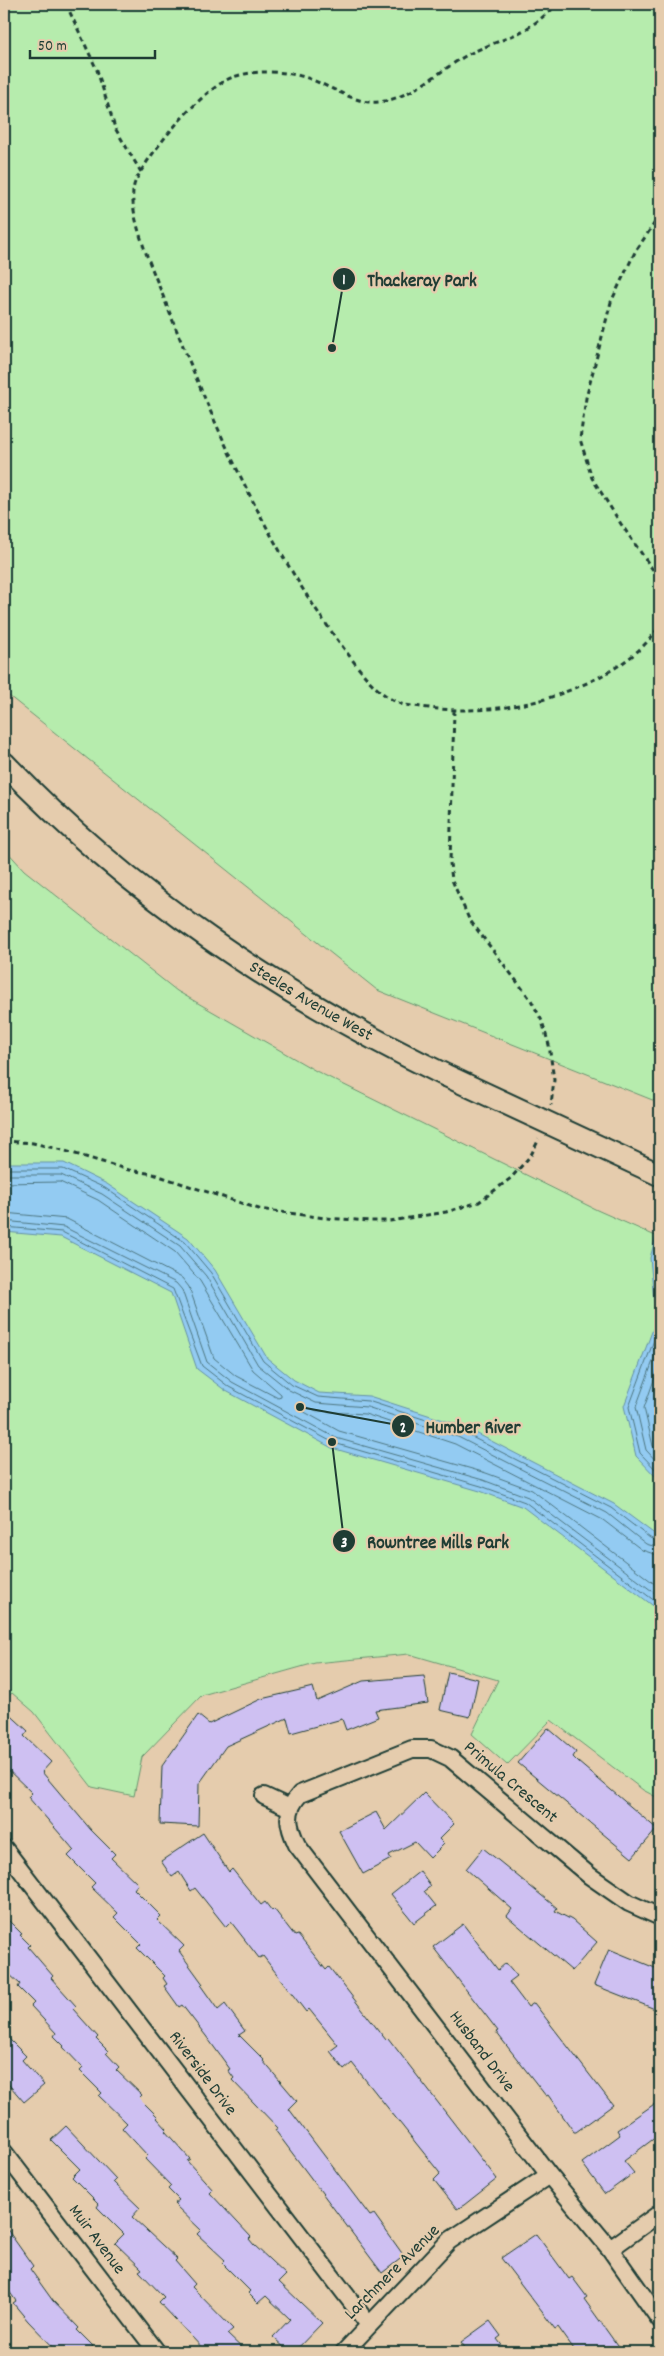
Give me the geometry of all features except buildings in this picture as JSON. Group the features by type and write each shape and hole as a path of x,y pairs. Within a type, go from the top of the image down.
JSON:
{"main road":[{"name":"Steeles Avenue West","path":"4,763 44,804 108,862 148,894 232,954 369,1038 660,1175"}],"street":[{"name":"Primula Crescent","path":"292,1805 300,1794 412,1749 431,1749 450,1758 590,1876 629,1903 660,1917"},
{"path":"264,1796 292,1805"},
{"name":"Husband Drive","path":"292,1805 289,1826 297,1845 549,2175 610,2250 660,2320"},
{"name":"Riverside Drive","path":"4,1848 369,2325"},
{"name":"Muir Avenue","path":"4,2152 157,2352"},
{"name":"Larchmere Avenue","path":"344,2352 450,2241 549,2175"},
{"path":"610,2250 660,2212"}],"path":[{"path":"66,4 97,70 116,128 141,172"},
{"path":"559,4 526,29 468,55 400,96 370,102 304,76 263,71 225,80 191,109 161,143 133,184 135,220 190,363 231,458 274,540 313,607 372,685 402,704 454,710 488,710 525,705 568,692 600,676 651,640 660,625"},
{"path":"660,215 635,252 611,302 586,398 580,439 592,478 660,580"},
{"path":"454,710 450,863 452,880 469,919 531,1000 542,1021 549,1045 554,1080 551,1109"},
{"path":"4,1141 33,1143 129,1170 153,1174 259,1209 325,1218 381,1221 446,1212 479,1202 511,1178 531,1155 542,1133"}],"green space":[{"path":"4,4 660,4 660,1103 377,990 4,692"},
{"path":"4,848 24,870 177,991 316,1071 597,1210 660,1238 660,1799 643,1790 551,1720 507,1765 472,1734 498,1680 409,1654 315,1663 202,1695 142,1757 134,1796 92,1787 34,1712 12,1693 4,1701"}],"water":[{"path":"64,1163 107,1184 188,1238 215,1270 267,1358 294,1380 319,1393 369,1396 462,1426 614,1504 660,1538 660,1611 523,1507 480,1491 332,1448 226,1391 197,1369 171,1293 61,1237 4,1232 4,1164"},
{"path":"660,1222 660,1481 636,1456 624,1406 656,1321 650,1258"}],"place":[{"name":"Thackeray Park","path":"332,348"},
{"name":"Humber River","path":"300,1407"},
{"name":"Rowntree Mills Park","path":"332,1442"}]}
